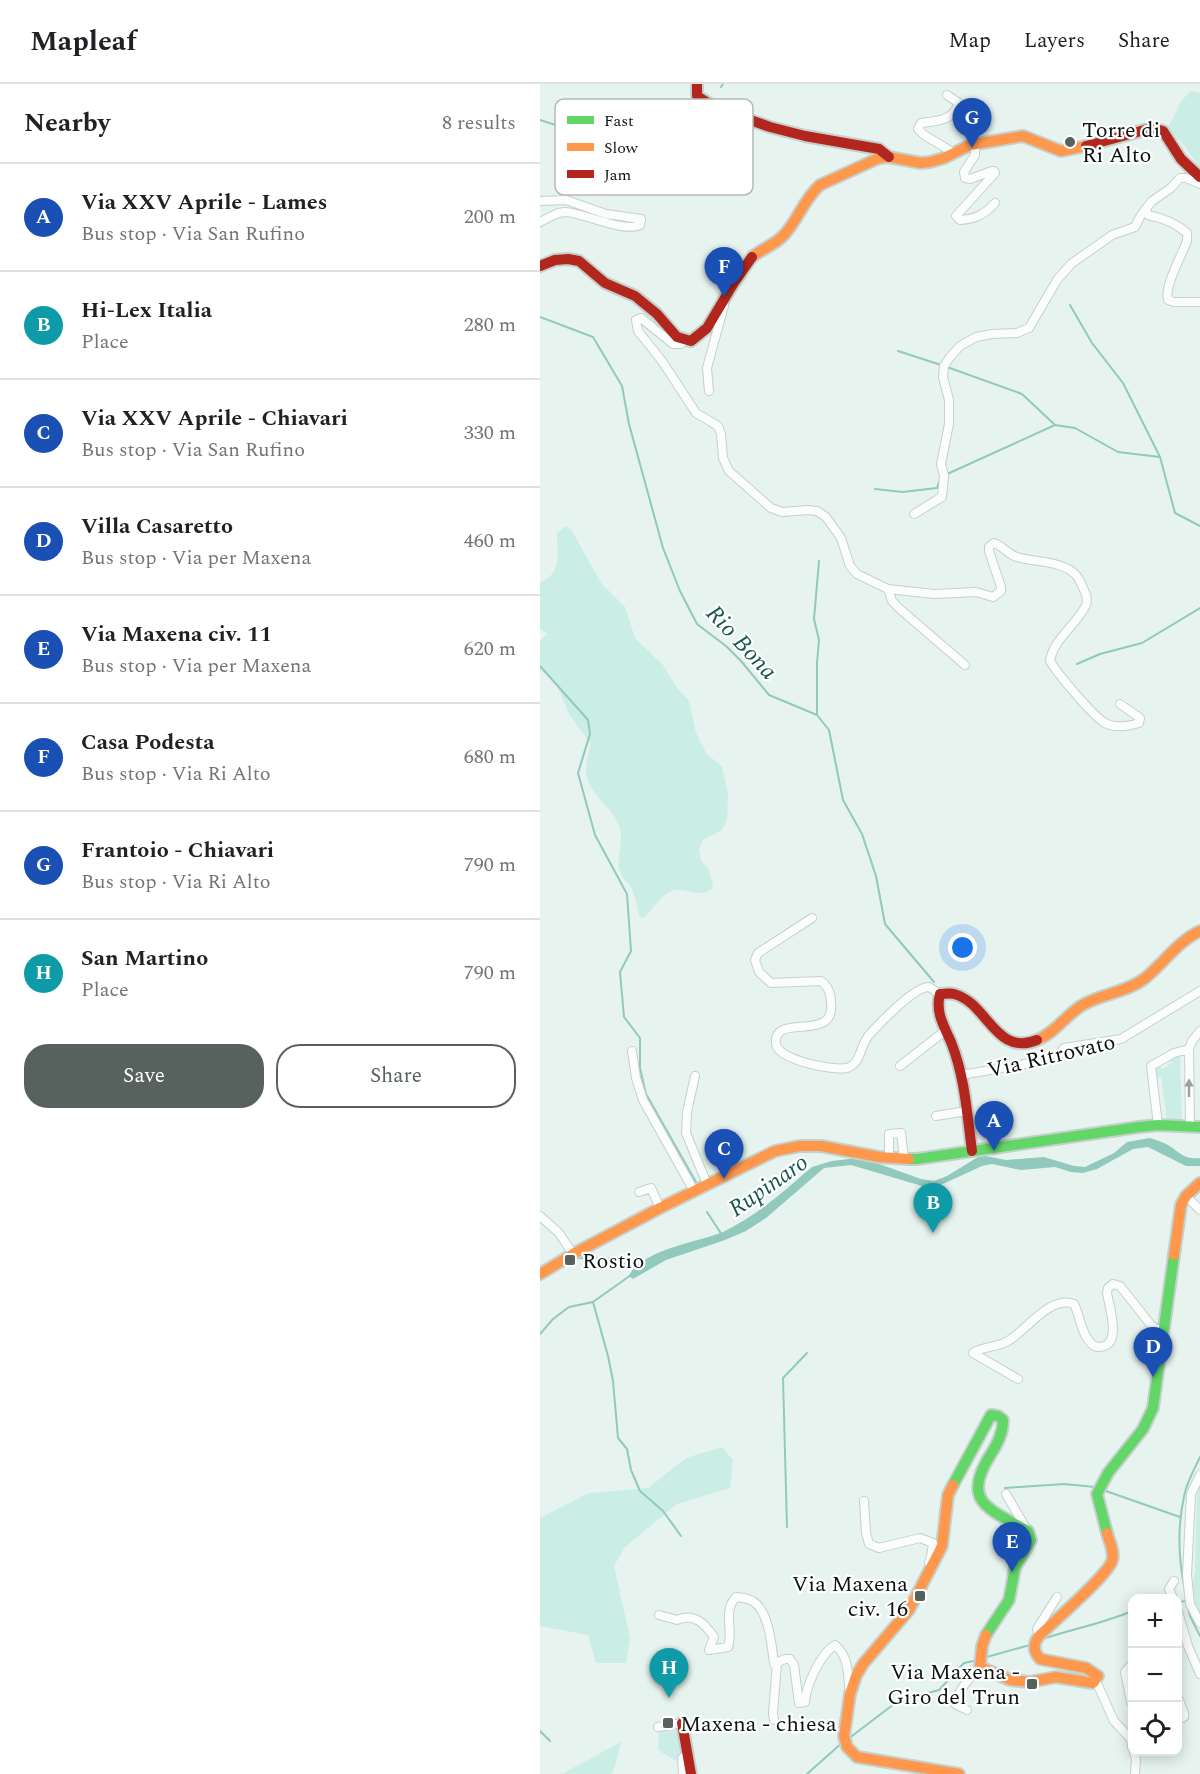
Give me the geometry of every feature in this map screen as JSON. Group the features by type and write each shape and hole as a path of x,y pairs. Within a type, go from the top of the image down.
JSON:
{"street":[{"path":"697,84 699,99"},
{"path":"947,95 959,103 954,113 940,121 921,123 918,129 954,153"},
{"path":"753,123 793,134 879,149 888,157"},
{"path":"540,266 555,260 575,260 605,283 635,296 657,314 677,337 691,341 707,328 752,257 783,237 813,191 820,185 870,161 888,157 921,163 944,158 975,143 1023,136 1061,151 1093,145 1152,128 1158,129 1167,137 1181,159 1200,177"},
{"path":"975,143 975,155 964,172 965,178 970,179 992,171 995,173 956,216 960,220 975,218 995,203"},
{"path":"914,513 942,497 944,491 941,464 947,438 949,400 943,377 944,366 950,357 960,346 976,337 1017,333 1029,328 1057,280 1071,264 1112,235 1135,227 1152,201 1171,188 1180,178 1200,184"},
{"path":"540,201 566,200 606,214 641,219 640,225 634,227 606,223 565,212 540,222"},
{"path":"1146,210 1149,215 1162,218 1187,233 1187,241 1169,284 1168,300 1200,302"},
{"path":"709,391 707,368 725,299"},
{"path":"685,340 681,344 673,344 641,318 636,320 638,331 662,361 696,413 718,426 723,458 729,471 775,510 782,512 817,511 826,517 841,538 850,566 857,574 888,589 934,594 976,592 993,597 1001,591 989,551 989,547 994,543 1015,557 1052,563 1075,573 1086,595 1087,604 1072,628 1056,645 1050,661 1105,724 1116,726 1139,723 1140,718 1120,704"},
{"path":"888,589 892,601 901,610 965,665"},
{"path":"812,918 758,953 755,960 759,972 771,983 821,981 827,985 832,1012 829,1019 822,1024 786,1028 777,1038 776,1045 780,1052 790,1058 839,1068 847,1068 857,1061 868,1036 917,989 928,987 940,994 954,994 974,1005 1006,1040 1013,1044 1036,1042 1046,1038 1082,1005 1121,992 1140,982 1161,964 1178,942 1200,931"},
{"name":"Via Ritrovato","path":"961,1075 1055,1059 1064,1048 1121,1039 1200,991"},
{"path":"940,994 937,1007 955,1052 961,1075 972,1151"},
{"path":"900,1066 946,1030"},
{"path":"540,1274 573,1254 707,1184 776,1151 788,1148 821,1146 904,1160 1158,1125 1195,1127 1189,1049 1200,1031"},
{"path":"1158,1125 1151,1066 1174,1053 1189,1049"},
{"path":"632,1051 636,1078 643,1100 694,1191"},
{"path":"695,1076 687,1112 686,1133 707,1184"},
{"path":"936,1116 966,1111"},
{"path":"889,1158 889,1134 901,1133 904,1160"},
{"path":"1128,1737 1114,1721 1096,1681 1098,1676 1096,1672 1040,1659 1034,1648 1039,1636 1102,1576 1112,1561 1112,1551 1097,1494 1101,1485 1149,1420 1153,1408 1181,1205 1186,1196 1200,1182"},
{"path":"639,1192 651,1188 660,1208"},
{"path":"1186,1196 1200,1210"},
{"path":"540,1216 560,1233 573,1254"},
{"path":"1018,1379 973,1353 1007,1342 1051,1306 1062,1301 1074,1304 1088,1341 1096,1347 1109,1344 1113,1336 1107,1293 1108,1288 1113,1284 1120,1286 1151,1325 1156,1329 1163,1329"},
{"path":"850,1694 863,1664 909,1610 942,1546 948,1495 991,1415 1003,1420 1004,1432 985,1461 976,1485 976,1493 981,1501 1028,1532"},
{"path":"1200,1475 1191,1494 1187,1575 1190,1604 1200,1623"},
{"path":"967,1710 955,1704 961,1686 980,1667 985,1638 1011,1596 1016,1565 1030,1543 1030,1535 1006,1494"},
{"path":"864,1502 869,1544 879,1548 920,1538 933,1543 932,1557 921,1576 925,1579"},
{"path":"1171,1594 1169,1589 1174,1581"},
{"path":"659,1616 677,1620 684,1617 693,1618 704,1623 714,1637 709,1650 728,1647 730,1641 728,1617 731,1602 736,1597 753,1600 764,1615 774,1664 777,1663"},
{"path":"1039,1636 1037,1629 1057,1597"},
{"path":"1182,1630 1200,1674"},
{"path":"777,1663 790,1659 794,1665 799,1703 802,1704 806,1702 806,1689 828,1649 835,1646 843,1653 847,1662 850,1694 844,1736 847,1747 857,1757 959,1774"},
{"path":"774,1720 777,1663"},
{"path":"980,1667 1010,1680 1030,1682 1056,1677 1093,1683 1096,1681"},
{"path":"1128,1668 1125,1672 1128,1687"},
{"path":"658,1727 682,1723 691,1774"},
{"path":"683,1774 682,1758 687,1754"},
{"path":"1135,1756 1135,1774"}],"shaded area":[{"path":"1191,91 1200,93 1200,168 1186,148 1167,128 1182,100"},
{"path":"566,526 571,529 601,583 625,607 635,638 663,665 677,688 689,701 696,733 706,753 722,767 728,794 727,820 722,830 703,840 699,849 701,860 708,868 713,884 712,889 702,893 680,890 669,892 645,917 640,918 633,891 619,867 621,833 619,826 589,784 586,766 591,744 570,716 555,681 540,670 540,641 548,634 540,629 540,583 552,574 555,568 558,556 557,533"},
{"path":"1180,1056 1182,1121 1167,1121 1161,1077 1156,1077 1155,1066 1159,1064 1162,1069 1172,1063 1169,1058"},
{"path":"1150,1138 1164,1143 1184,1156 1200,1158 1200,1166 1186,1166 1148,1147 1133,1149 1097,1169 1083,1173 1055,1167 1021,1170 992,1164 982,1166 932,1189 851,1165 824,1168 766,1218 746,1231 666,1260 633,1279 629,1276 635,1267 657,1253 735,1226 770,1202 812,1167 832,1161 858,1158 921,1179 934,1181 947,1176 978,1157 985,1156 1006,1160 1044,1157 1085,1167 1114,1153 1127,1142"},
{"path":"722,1447 733,1460 730,1488 677,1504 625,1547 614,1566 630,1638 626,1663 596,1663 588,1635 540,1626 540,1518 589,1493 648,1488 686,1458"},
{"path":"1200,1487 1200,1614 1191,1599 1195,1570 1197,1493"},
{"path":"673,1726 684,1749 676,1761 658,1750 659,1728"},
{"path":"621,1742 611,1774 562,1774"}],"waterway":[{"path":"540,120 555,125"},
{"path":"1070,305 1092,343 1123,383 1160,457"},
{"name":"Rio Bona","path":"540,317 593,337 622,386 629,424 663,548 680,591 697,624 726,646 769,695 817,715 829,730 843,800 862,834 876,876 885,924 934,982"},
{"path":"898,351 941,365"},
{"path":"947,367 1022,394 1055,425"},
{"path":"945,475 1055,425 1075,428 1118,452 1160,457 1175,513 1200,526"},
{"path":"875,489 903,492 937,488 940,479"},
{"path":"817,715 819,640 814,619 819,561"},
{"path":"1077,664 1100,654 1142,643 1200,608"},
{"path":"540,666 588,720 590,734 578,773 595,835 627,894 631,951 620,972 624,1017 640,1038 640,1068 646,1094 696,1182"},
{"path":"707,1212 722,1235"},
{"path":"576,1258 617,1259 633,1270"},
{"name":"Rupinaro","path":"540,1334 553,1319 569,1307 593,1302 631,1275"},
{"path":"593,1302 613,1381 618,1438 627,1449 631,1470 640,1491 663,1511 681,1536"},
{"path":"787,1527 783,1378 807,1353"},
{"path":"1185,1591 1180,1554 1182,1504 1186,1488 1200,1457"},
{"path":"1005,1488 1064,1484 1095,1487"},
{"path":"1103,1490 1180,1517"},
{"path":"1182,1602 1187,1601"},
{"path":"1188,1608 1200,1636"},
{"path":"1040,1640 1128,1612"},
{"path":"983,1658 1030,1645"},
{"path":"848,1739 898,1701 939,1690 964,1663 978,1660"},
{"path":"540,1731 550,1741"},
{"path":"807,1774 843,1742"}],"traffic: fast":[{"path":"909,1159 1139,1127 1158,1125 1200,1127"},
{"path":"1107,1533 1097,1494 1108,1473 1143,1429 1153,1408 1174,1255"},
{"path":"953,1485 991,1415 998,1416 1003,1420 1001,1434 982,1470 978,1483 979,1494 991,1510 1028,1531 1031,1540 1015,1568 1009,1600 986,1635"}],"traffic: slow":[{"path":"752,257 784,235 820,185 879,158 930,162 970,145 1023,136 1061,151 1086,146"},
{"path":"1037,1040 1081,1006 1137,984 1177,947 1200,931"},
{"path":"540,1274 660,1208 775,1151 800,1146 821,1146 879,1157 909,1159"},
{"path":"1174,1255 1181,1205 1186,1196 1200,1183"},
{"path":"953,1485 948,1495 942,1546 909,1610 863,1664 856,1676 850,1694 844,1736 847,1747 857,1757 959,1774"},
{"path":"986,1635 982,1646 980,1667 1010,1680 1030,1682 1056,1677 1093,1683 1098,1676 1086,1668 1040,1659 1035,1645 1039,1636 1108,1568 1113,1554 1107,1533"}],"traffic: jam":[{"path":"697,84 697,96 702,99"},
{"path":"753,121 805,136 879,149 889,157"},
{"path":"1086,146 1152,128 1163,131 1181,159 1200,177"},
{"path":"540,266 555,260 579,261 605,283 635,296 657,314 677,337 691,341 707,328 752,257"},
{"path":"972,1151 967,1109 956,1055 939,1013 940,994 954,994 966,999 992,1027 1011,1041 1023,1043 1037,1040"},
{"path":"682,1723 691,1774"}],"place":[{"name":"Torre di Ri Alto","path":"1070,142"},
{"name":"Frantoio - Chiavari","path":"972,148"},
{"name":"Casa Podesta","path":"724,297"},
{"name":"Via XXV Aprile - Lames","path":"994,1151"},
{"name":"Via XXV Aprile - Chiavari","path":"724,1179"},
{"name":"Hi-Lex Italia","path":"933,1233"},
{"name":"Rostio","path":"570,1260"},
{"name":"Villa Casaretto","path":"1153,1377"},
{"name":"Via Maxena civ. 11","path":"1012,1572"},
{"name":"Via Maxena civ. 16","path":"920,1596"},
{"name":"Via Maxena - Giro del Trun","path":"1032,1684"},
{"name":"San Martino","path":"669,1698"},
{"name":"Maxena - chiesa","path":"668,1723"}]}
